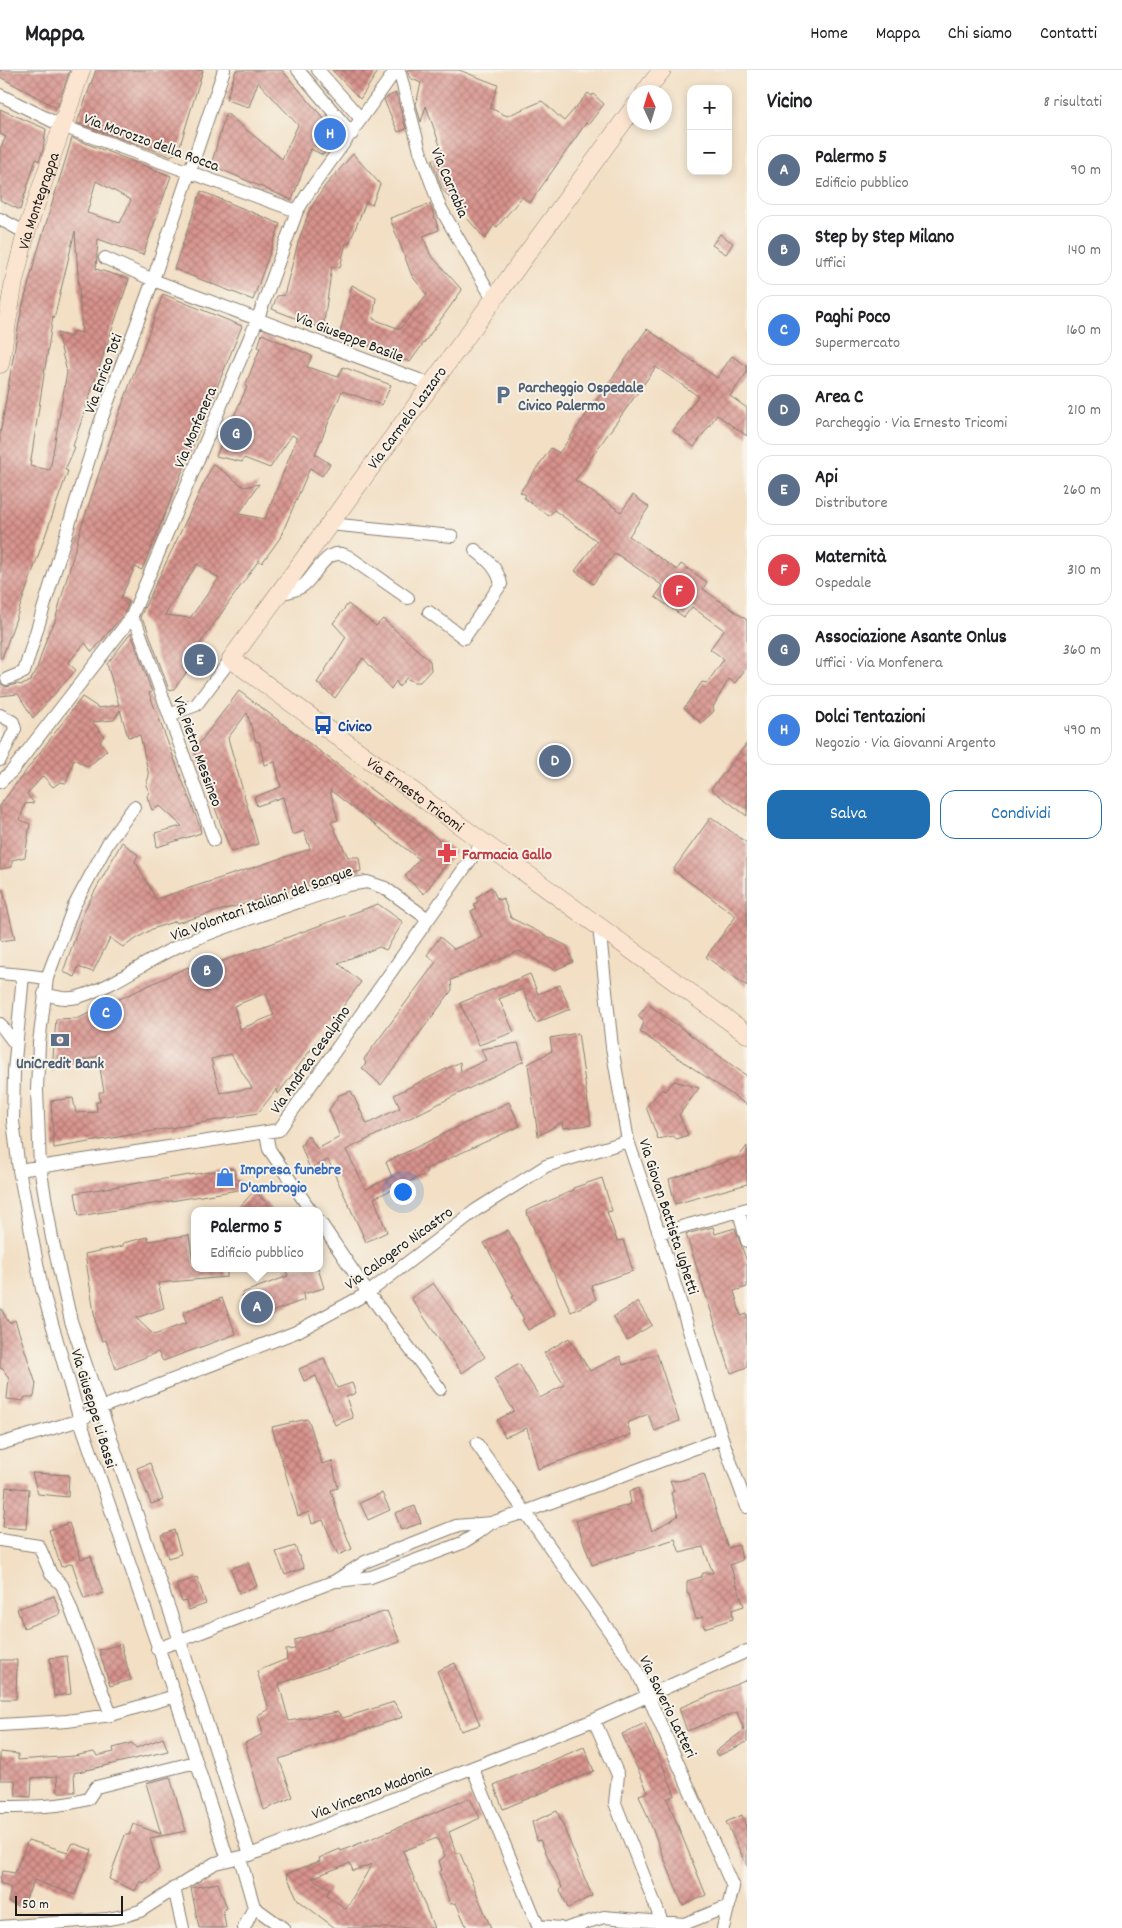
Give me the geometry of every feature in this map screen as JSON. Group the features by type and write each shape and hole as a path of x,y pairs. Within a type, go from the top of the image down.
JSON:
{"street":[{"name":"Via Montegrappa","path":"0,364 14,281 26,233 81,70"},
{"name":"Via Enrico Toti","path":"7,679 24,672 100,423 154,280 224,70"},
{"path":"298,70 352,134"},
{"path":"318,70 361,119"},
{"name":"Via Monfenera","path":"0,782 12,771 131,618 258,318 297,211 397,70"},
{"name":"Via Carrabia","path":"397,70 420,151 440,207 493,299"},
{"path":"650,85 662,70"},
{"name":"Via Morozzo della Rocca","path":"0,95 62,126 297,211"},
{"name":"Via Carmelo Lazzaro","path":"169,715 196,706 627,117"},
{"path":"0,219 26,233"},
{"name":"Via Giuseppe Basile","path":"105,258 154,280 430,384"},
{"path":"329,524 452,536"},
{"path":"429,612 464,638 501,584 499,575 493,566 475,550"},
{"path":"278,594 304,586 326,560 341,554 349,557 408,598"},
{"name":"Via Pietro Messineo","path":"131,618 138,628 214,840"},
{"name":"Via Ernesto Tricomi","path":"231,659 747,1034"},
{"path":"0,715 13,722 15,729 0,760"},
{"name":"Via Giuseppe Li Bassi","path":"134,808 108,843 74,906 46,978 37,1090 40,1167 52,1238 71,1321 180,1641 254,1907"},
{"name":"Via Andrea Cesalpino","path":"19,1170 280,1130 483,842"},
{"name":"Via Volontari Italiani del Sangue","path":"44,994 60,999 77,997 122,976 182,944 348,885 367,882 385,888 428,919"},
{"name":"Via Giovan Battista Ughetti","path":"598,926 612,1047 628,1141 659,1233 722,1438 747,1505"},
{"path":"0,973 46,978"},
{"name":"Via Giuseppe Li Bassi","path":"23,975 14,1071 6,1121 19,1170 42,1289 80,1420 196,1762 239,1858"},
{"path":"0,1024 16,1046"},
{"path":"0,1070 14,1071"},
{"path":"266,1132 269,1149 309,1207"},
{"name":"Via Calogero Nicastro","path":"0,1444 80,1420 100,1408 296,1332 368,1293 476,1210 546,1166 628,1141"},
{"path":"659,1233 743,1210 747,1241"},
{"path":"323,1226 368,1293 440,1389"},
{"path":"157,1649 335,1581 365,1562 456,1526 491,1523 722,1438"},
{"name":"Via Saverio Latteri","path":"477,1444 636,1668 734,1887 723,1928"},
{"path":"335,1581 371,1577 380,1574 462,1543 491,1523"},
{"path":"0,1540 39,1546 51,1574 62,1585 111,1715"},
{"name":"Via Vincenzo Madonia","path":"0,1927 50,1926 108,1919 140,1911 215,1863 239,1858 473,1769 594,1720 747,1651"},
{"path":"0,1725 67,1721 111,1715 174,1696"},
{"path":"594,1720 618,1775 614,1803 662,1922"},
{"path":"0,1807 82,1801 88,1799 96,1787 196,1762"},
{"path":"473,1769 539,1927 560,1928"},
{"path":"174,1888 183,1928"},
{"path":"568,1928 604,1917 684,1924 729,1906"},
{"path":"244,1928 254,1907 283,1928"}],"building":[{"path":"0,70 70,70 57,108 0,77"},
{"path":"96,70 203,70 178,152 170,156 77,123"},
{"path":"236,70 282,70 337,134 323,155 311,149 292,200 211,165 226,113 282,159 298,125 258,82 249,107 226,100"},
{"path":"332,70 379,70 360,99"},
{"path":"407,70 459,70 498,85 490,108 507,116 542,101 564,121 588,93 592,96 593,94 604,104 588,125 586,123 530,203 522,197 497,227 494,225 485,239 442,189 432,160 443,154 426,106 421,122 416,104 421,83 410,78"},
{"path":"396,93 406,129 398,132 384,100"},
{"path":"0,109 46,129 43,150 39,161 36,159 20,210 0,200 0,148 6,137 0,134"},
{"path":"72,138 171,176 143,255 98,239 96,269 129,279 73,446 75,447 65,470 68,471 2,658 0,658 0,435 20,317 34,263","holes":["96,181 131,200 120,223 87,213","75,231 82,333 73,331 71,337 57,333 67,372 50,470 30,466 53,316 54,319"]},
{"path":"353,154 380,184 372,205 366,202 349,244 346,243 340,268 332,266 323,329 272,309 277,296 284,295 298,243 310,209 325,186"},
{"path":"201,191 280,224 253,300 174,269"},
{"path":"430,204 439,230 423,236 430,254 462,290 410,362 340,333 352,285 376,298 373,319 400,329 427,295 412,276 390,218"},
{"path":"720,234 733,243 726,254 712,245"},
{"path":"163,294 242,326 142,570 135,567 121,597 129,602 124,614 92,652 85,643 68,663 76,670 33,718 18,694 0,696 0,683 6,687 17,684 22,685 30,681 36,671 49,631 54,624 81,528 117,419"},
{"path":"647,329 717,378 732,356 747,366 747,372 730,396 747,408 747,436 717,415 694,447 673,431 698,396 656,367 575,480 621,512 633,495 649,507 629,536 677,570 681,564 707,582 703,589 747,620 747,667 735,683 729,679 713,707 714,711 701,723 684,708 702,682 707,683 724,659 710,649 724,630 692,607 684,617 655,597 663,586 615,553 593,584 575,571 597,541 554,510 549,516 524,498 526,495 520,492 551,448 559,453"},
{"path":"262,334 312,356 307,367 338,377 343,367 391,385 382,405 342,391 315,454 330,464 322,476 310,468 280,538 262,563 259,560 189,659 192,665 174,689 169,690 146,625 140,617 213,464 244,487 259,484 239,514 265,519 297,438 292,435 270,468 244,458 242,462 216,456 247,387 245,386 260,348 258,347","holes":["197,564 219,578 190,618 165,615"]},
{"path":"348,604 376,626 383,619 430,661 431,670 420,682 414,682 406,678 399,687 396,681 391,689 363,658 335,698 317,683 346,637 333,623"},
{"path":"131,633 152,692 149,693 201,833 157,847 155,833 182,826 160,806 152,810 147,797 149,792 146,785 149,776 140,735 128,737 120,710 114,720 92,722 104,736 100,742 107,750 88,767 74,759 66,783 60,782 53,787 43,776 27,794 34,803 25,804 20,820 30,824 25,857 12,860 12,867 0,869 0,805 82,697 99,708 119,705 107,664"},
{"path":"239,691 455,852 424,894 405,876 419,859 330,790 338,820 331,822 348,857 359,857 361,871 176,923 176,921 152,929 123,947 110,938 93,972 78,967 75,977 63,972 85,909 122,842 138,855 135,861 156,899 310,849 304,831 292,835 283,797 257,806 254,797 281,787 275,762 264,765 259,741 256,742 247,713 228,738 258,844 231,852 194,750"},
{"path":"747,743 747,816 711,789"},
{"path":"711,817 747,843 747,986 706,957 736,916 673,870"},
{"path":"491,887 498,900 503,898 511,918 567,946 573,962 555,970 519,951 451,980 452,990 381,1085 362,1068 366,1064 364,1059 436,962 427,955 440,937 454,949 482,937 471,911 476,909 474,904 478,902 476,898"},
{"path":"0,890 3,890 15,939 0,941"},
{"path":"378,904 403,922 386,950 379,947 338,963 361,982 278,1094 277,1089 258,1113 54,1148 51,1101 73,1098 76,1113 97,1112 96,1102 100,1102 99,1092 104,1092 98,1056 52,1070 56,1019 79,1018 188,967 193,972","holes":["266,993 274,1015 240,1029 234,1006","231,1054 252,1088 220,1093 211,1059"]},
{"path":"530,974 538,994 560,985 570,1009 536,1023 523,989 499,999 514,1032 479,1045 460,1003"},
{"path":"648,1004 747,1076 747,1105 640,1032 644,1022 638,1016"},
{"path":"578,1033 591,1125 563,1128 562,1122 538,1136 528,1064 552,1051 550,1038"},
{"path":"518,1043 524,1061 346,1150 366,1189 392,1177 386,1162 509,1102 520,1126 426,1169 426,1174 374,1198 387,1232 366,1242 328,1160 310,1169 301,1146 308,1135 317,1149 340,1137 329,1110 339,1095 351,1091 367,1124 400,1108 394,1095 460,1062 461,1072 486,1060 481,1049"},
{"path":"674,1081 699,1088 679,1115 688,1135 677,1139 673,1136 658,1139 646,1107 662,1089 665,1091"},
{"path":"747,1146 747,1184 675,1204 669,1179 738,1158"},
{"path":"234,1168 236,1178 250,1188 79,1216 75,1193"},
{"path":"602,1178 612,1211 607,1212 617,1241 623,1240 633,1271 591,1285 596,1300 571,1312 526,1211 574,1190 573,1188"},
{"path":"255,1190 270,1207 240,1207"},
{"path":"713,1227 715,1234 735,1228 747,1262 747,1287 734,1291 741,1316 747,1314 747,1367 731,1373 686,1234"},
{"path":"508,1230 555,1315 528,1330 512,1297 514,1296 484,1243"},
{"path":"189,1235 191,1272 227,1272 227,1277 158,1283 164,1308 136,1318 154,1335 186,1323 183,1312 222,1298 236,1334 163,1361 158,1352 116,1369 106,1340 102,1341 96,1326 85,1254 123,1246 123,1243 148,1237 149,1241"},
{"path":"286,1272 319,1272 324,1288 303,1294 304,1300 249,1320 242,1293 288,1276"},
{"path":"433,1283 485,1357 462,1373 411,1298"},
{"path":"638,1302 652,1325 627,1340 613,1317"},
{"path":"0,1307 9,1323 15,1320 36,1384 34,1397 25,1397 23,1401 7,1399 9,1379 3,1369 0,1368"},
{"path":"569,1338 590,1371 620,1356 623,1365 657,1354 679,1421 655,1431 648,1414 627,1423 631,1435 538,1469 527,1428 505,1437 497,1420 514,1411 494,1379 519,1364 540,1398 564,1385 544,1353"},
{"path":"324,1358 337,1388 352,1383 356,1393 346,1397 353,1418 335,1425 316,1376 304,1381 299,1369"},
{"path":"307,1419 322,1464 332,1461 338,1488 331,1490 339,1517 352,1549 338,1555 323,1520 312,1524 309,1512 298,1516 272,1427"},
{"path":"150,1463 163,1500 151,1504 137,1468"},
{"path":"32,1473 69,1475 68,1497 38,1494"},
{"path":"704,1474 728,1548 739,1545 742,1560 730,1565 744,1606 732,1610 733,1619 704,1628 703,1617 696,1619 689,1594 687,1594 687,1581 701,1577 703,1573 713,1573 703,1547 680,1553 675,1539 592,1565 576,1521 631,1504 629,1492 638,1488 652,1531 678,1516 671,1493 674,1491 670,1480 679,1481"},
{"path":"6,1487 29,1489 26,1529 3,1527"},
{"path":"382,1493 390,1510 368,1520 360,1503"},
{"path":"415,1506 421,1523 401,1530 395,1513"},
{"path":"69,1523 81,1559 91,1556 103,1593 84,1599 72,1563 61,1567 49,1530"},
{"path":"174,1530 181,1554 168,1558 161,1535"},
{"path":"295,1546 304,1568 285,1575 276,1552"},
{"path":"248,1562 257,1586 239,1593 231,1569"},
{"path":"197,1577 206,1604 189,1610 186,1601 182,1602 176,1585"},
{"path":"54,1596 61,1614 24,1628 17,1609"},
{"path":"387,1611 400,1642 279,1684 289,1721 338,1712 343,1718 394,1702 403,1717 279,1759 293,1797 264,1810 245,1743 263,1734 258,1715 269,1709 257,1671 287,1659 286,1650 295,1649 295,1640"},
{"path":"121,1644 131,1680 110,1686 99,1650"},
{"path":"67,1656 71,1694 54,1696 50,1658"},
{"path":"0,1660 17,1660 16,1699 0,1699"},
{"path":"455,1663 480,1725 461,1731 437,1671"},
{"path":"747,1680 747,1742 718,1756 715,1752 744,1730 737,1712 687,1731 679,1708"},
{"path":"645,1723 675,1795 667,1799 706,1895 683,1906 639,1795 648,1792 622,1734"},
{"path":"163,1738 168,1751 74,1773 75,1792 58,1792 57,1776 32,1778 31,1797 16,1796 15,1780 0,1780 0,1752 18,1754 18,1760 74,1756 94,1752 97,1756 114,1752 113,1748 132,1743 136,1748"},
{"path":"584,1747 594,1771 503,1809 494,1785"},
{"path":"170,1777 186,1831 150,1838 159,1870 144,1883 140,1881 135,1891 109,1879 125,1835 129,1835 133,1824 161,1834 146,1783"},
{"path":"470,1798 480,1818 449,1832 456,1853 460,1853 491,1928 467,1928 456,1903 450,1904 439,1872 442,1870 439,1861 445,1856 437,1838 403,1851 434,1928 335,1928 298,1900 286,1874 320,1861 319,1858 340,1849 341,1851","holes":["350,1863 353,1871 372,1864 346,1909 327,1895 330,1889 312,1878"]},
{"path":"557,1811 592,1896 568,1908 560,1890 562,1887 540,1840 537,1841 532,1822"},
{"path":"742,1815 747,1829 747,1866 726,1822"},
{"path":"28,1840 68,1852 73,1843 92,1850 75,1895 34,1880 22,1908 8,1902 11,1888 0,1883 0,1878 3,1871 15,1873"},
{"path":"218,1883 227,1908 223,1910 226,1928 199,1928 191,1888"}],"place":[{"name":"Dolci Tentazioni","path":"330,134"},
{"name":"Parcheggio Ospedale Civico Palermo","path":"503,395"},
{"name":"Associazione Asante Onlus","path":"236,434"},
{"name":"Maternità","path":"679,591"},
{"name":"Api","path":"200,660"},
{"name":"Civico","path":"323,725"},
{"name":"Area C","path":"555,761"},
{"name":"Farmacia Gallo","path":"447,853"},
{"name":"Step by Step Milano","path":"207,971"},
{"name":"Paghi Poco","path":"106,1013"},
{"name":"UniCredit Bank","path":"60,1040"},
{"name":"Impresa funebre D'ambrogio","path":"225,1177"},
{"name":"Palermo 5","path":"257,1307"}]}
